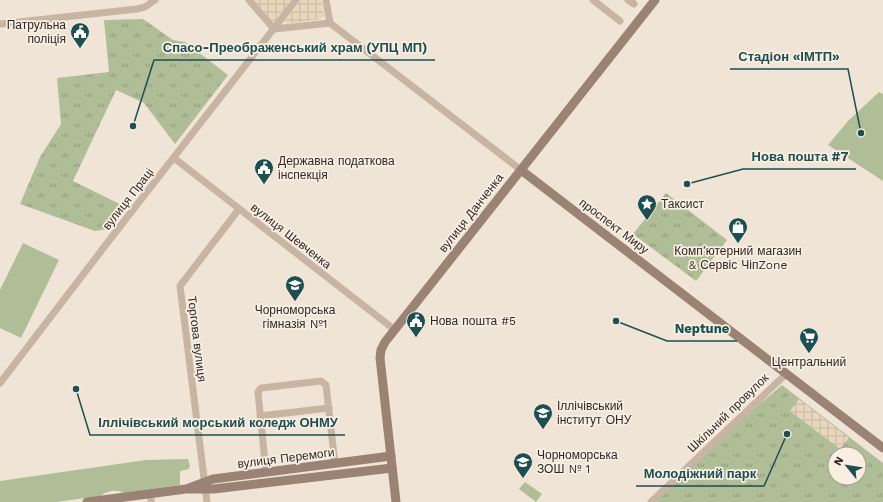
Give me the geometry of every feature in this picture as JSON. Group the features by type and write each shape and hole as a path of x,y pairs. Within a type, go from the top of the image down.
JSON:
{"main road":[{"name":"вулиця Данченка","path":"396,502 380,358 381,350 385,342 654,0"},
{"name":"проспект Миру","path":"520,170 883,448"},
{"name":"вулиця Перемоги","path":"205,486 213,479 390,456"},
{"name":"вулиця Перемоги","path":"87,502 151,498 205,486 392,468"}],"street":[{"path":"0,24 137,9 145,7 156,0"},
{"path":"249,0 274,29 330,23 326,0"},
{"name":"вулиця Праці","path":"0,383 296,0"},
{"path":"592,0 620,21"},
{"name":"проспект Миру","path":"330,23 520,170"},
{"name":"вулиця Шевченка","path":"174,158 395,330"},
{"name":"Торгова вулиця","path":"207,502 180,286 239,209"},
{"name":"Шкільний провулок","path":"650,502 786,374"},
{"path":"266,472 260,416 259,390 261,388 321,381 326,385 335,464"},
{"path":"260,416 329,408"}],"green space":[{"path":"143,19 173,40 185,42 228,75 175,144 144,103 116,90 73,181 128,208 108,229 95,231 20,204 40,157 61,124 57,78 109,72 104,20"},
{"path":"879,92 883,94 883,181 828,145 848,121"},
{"path":"666,193 727,240 696,281 633,234"},
{"path":"23,243 59,260 21,338 0,328 0,290"},
{"path":"782,385 861,446 827,446 827,486 867,486 867,451 883,463 883,502 655,502 749,413"},
{"path":"188,459 190,466 189,469 180,471 180,485 124,493 112,491 100,496 56,502 0,502 0,481 146,460"},
{"path":"525,482 542,494 536,502 519,489"}],"shaded area":[{"path":"252,0 293,0 276,23 272,23"},
{"path":"301,0 322,0 324,16 321,19 286,24 285,21"},
{"path":"799,399 849,438 842,446 836,446 790,411"}],"place":[{"name":"Патрульна поліція","path":"80,49"},
{"name":"Спасо-Преображенський храм (УПЦ МП)","path":"133,126"},
{"name":"Стадіон «ІМТП»","path":"861,133"},
{"name":"Нова пошта #7","path":"687,184"},
{"name":"Державна податкова інспекція","path":"264,185"},
{"name":"Таксист","path":"647,221"},
{"name":"Комп’ютерний магазин & Сервіс ЧіпZone","path":"738,244"},
{"name":"Чорноморська гімназія №1","path":"295,302"},
{"name":"Neptune","path":"616,321"},
{"name":"Нова пошта #5","path":"416,338"},
{"name":"Центральний","path":"809,354"},
{"name":"Іллічівський морський коледж ОНМУ","path":"76,389"},
{"name":"Іллічівський інститут ОНУ","path":"543,430"},
{"name":"Молодіжний парк","path":"787,434"},
{"name":"Чорноморська ЗОШ № 1","path":"523,479"}]}
